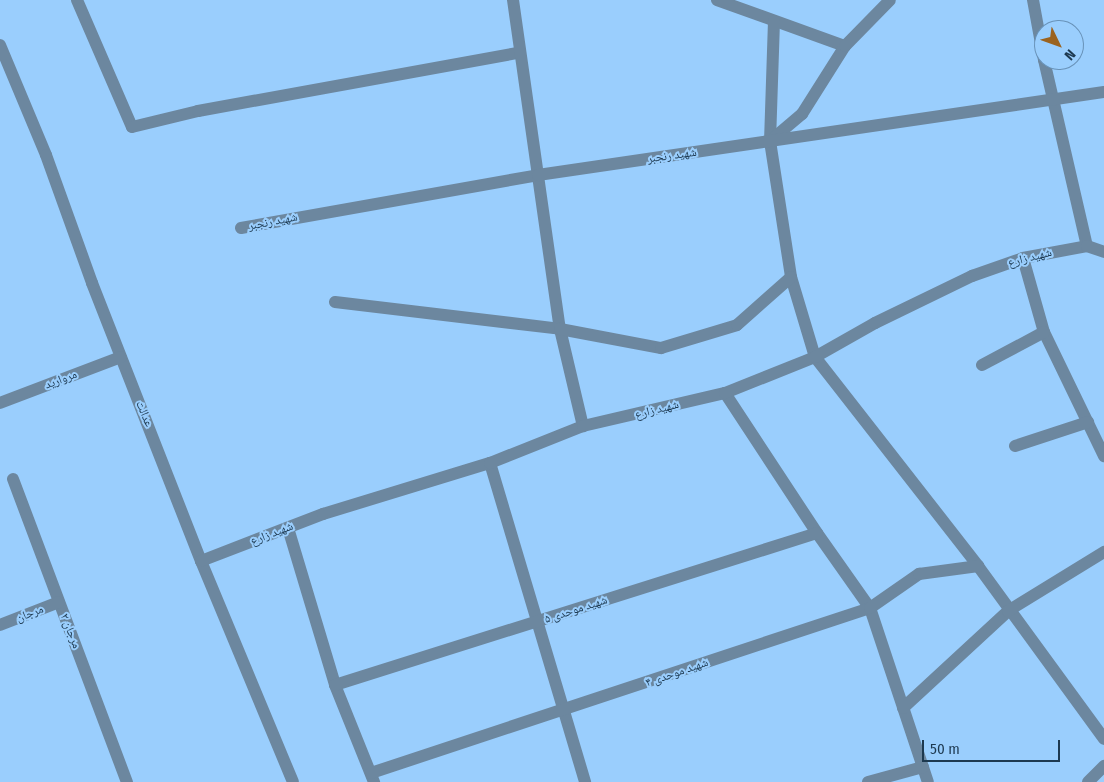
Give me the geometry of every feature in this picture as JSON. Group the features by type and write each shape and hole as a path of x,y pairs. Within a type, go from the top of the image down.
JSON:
{"street":[{"path":"77,0 132,127 198,111 518,53"},
{"path":"513,0 518,53 560,328 583,426"},
{"path":"717,0 845,46"},
{"path":"770,141 802,114 845,46 890,0"},
{"path":"1033,0 1037,20"},
{"path":"774,21 770,141 791,277 815,358 978,566 1008,611 1104,739"},
{"name":"عدالت","path":"0,45 46,155 121,357 201,560 293,782"},
{"path":"1046,70 1051,100 1087,246 1104,252"},
{"name":"شهید رنجبر","path":"241,228 538,175 1104,92"},
{"name":"شهید زارع","path":"201,560 323,514 490,463 583,426 725,393 815,358 876,323 972,276 1023,258 1087,246"},
{"path":"1023,258 1044,332 1104,456"},
{"path":"335,302 560,328 662,348 736,325 791,277"},
{"path":"982,365 1044,332"},
{"name":"مروارید","path":"0,403 121,357"},
{"path":"725,393 817,534 870,608 928,782"},
{"path":"1015,446 1088,422"},
{"path":"490,463 540,622 563,712 585,782"},
{"name":"مرجان ۲","path":"14,480 127,782"},
{"path":"288,528 335,684 372,778"},
{"name":"شهید موحدی ۵","path":"335,684 540,622 817,534"},
{"path":"903,708 1008,611 1104,552"},
{"name":"شهید موحدی ۴","path":"372,778 870,608 919,574 978,566"},
{"name":"مرجان","path":"0,625 59,602"},
{"path":"1088,782 1104,766"},
{"path":"868,782 923,767"}]}
